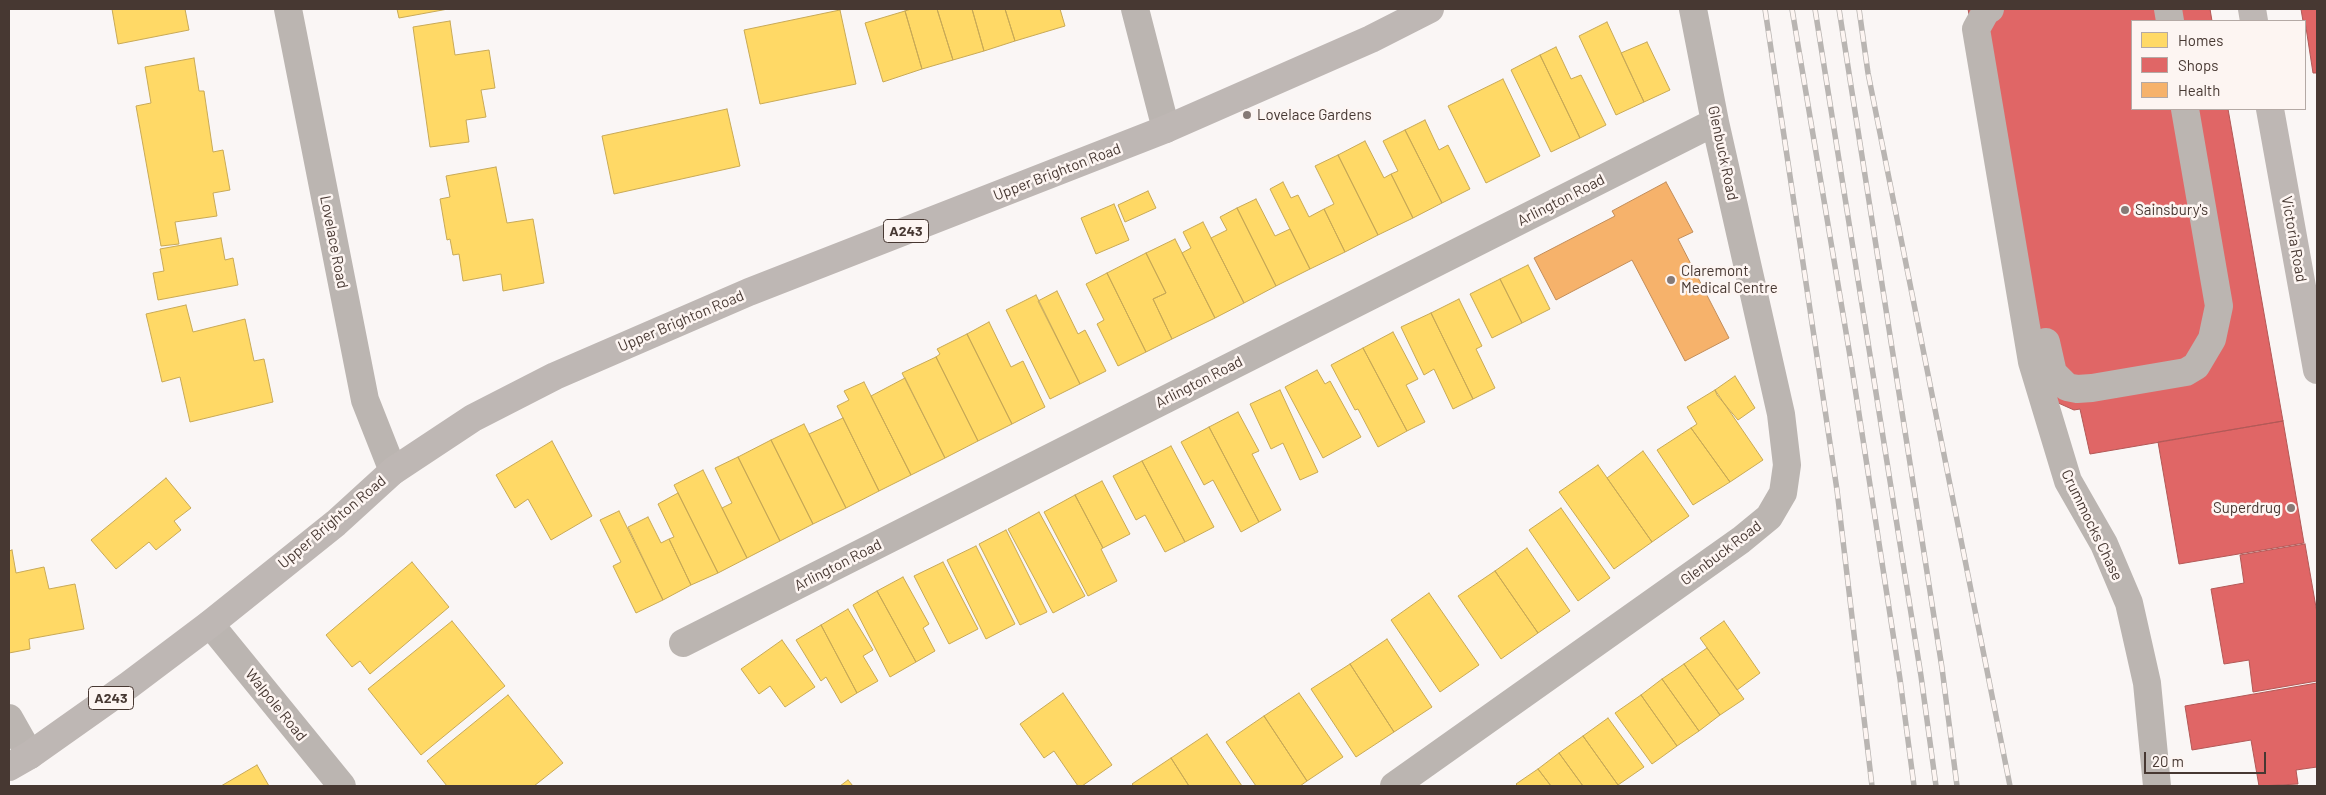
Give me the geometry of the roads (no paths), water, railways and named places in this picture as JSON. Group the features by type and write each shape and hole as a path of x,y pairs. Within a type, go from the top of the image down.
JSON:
{"main road":[{"name":"Upper Brighton Road","path":"19,761 129,686 336,523 393,471 473,418 564,372 749,292 1166,129 1362,43 1430,9"},
{"name":"Victoria Road","path":"2270,110 2317,370"}],"street":[{"name":"Lovelace Road","path":"288,9 365,400 393,471"},
{"path":"1134,9 1166,129"},
{"name":"Glenbuck Road","path":"1394,786 1741,540 1769,517 1783,493 1788,465 1781,414 1716,122 1693,9"},
{"name":"Crummocks Chase","path":"1990,9 1986,11 1976,29 2032,362 2068,481 2104,544 2129,603 2147,683 2157,786"},
{"path":"2010,9 2001,18 1993,37 1992,63 2053,374 2067,387 2076,389 2092,388 2186,372 2196,366 2212,339 2218,306 2185,110"},
{"name":"Arlington Road","path":"683,642 1716,122"},
{"name":"Walpole Road","path":"210,624 342,786"},
{"path":"9,718 19,761"}],"railway":[{"path":"1765,9 1837,490 1872,786"},
{"path":"1792,9 1851,362 1900,679 1914,786"},
{"path":"1815,9 1921,676 1936,786"},
{"path":"1839,9 1942,668 1957,786"},
{"path":"1859,9 1868,73 2010,786"}],"place":[{"name":"Lovelace Gardens","path":"1247,115"},
{"name":"Sainsbury's","path":"2125,210"},
{"name":"Claremont Medical Centre","path":"1671,280"},
{"name":"Superdrug","path":"2291,508"}]}
